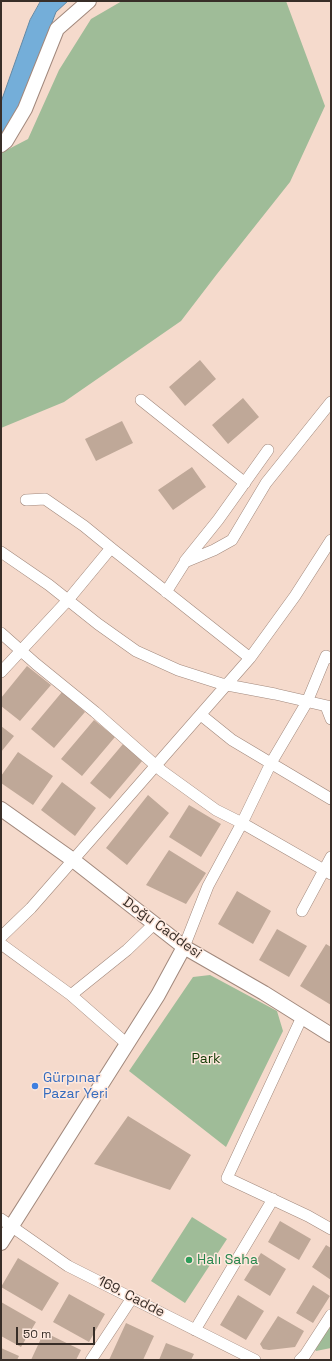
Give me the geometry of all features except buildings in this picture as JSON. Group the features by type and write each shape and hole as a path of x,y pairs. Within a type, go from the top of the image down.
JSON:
{"street":[{"path":"1,145 6,141 25,109 57,29 89,1"},
{"path":"141,400 244,483"},
{"path":"185,562 214,550 232,540 266,483 331,402"},
{"path":"166,592 185,562 218,520 268,450"},
{"path":"26,500 45,499 84,526 250,658"},
{"path":"1,936 31,908 228,685 250,658 295,596 331,540"},
{"path":"1,672 68,600 111,548"},
{"path":"1,552 49,585 136,651 178,670 228,685 276,694 329,707 331,719"},
{"path":"1,633 95,712 156,766 216,810 242,823 328,872"},
{"path":"1,1243 6,1223 127,1044 158,995 184,947 208,886 242,823 271,763 307,702 329,654"},
{"path":"201,715 232,740 331,799"},
{"name":"Doğu Caddesi","path":"1,809 73,860 184,947 331,1035"},
{"path":"302,911 328,872 331,857"},
{"path":"71,995 127,950 154,924"},
{"path":"1,944 71,995 127,1044"},
{"path":"302,1017 227,1178 308,1216 331,1229"},
{"path":"195,1330 273,1199"},
{"name":"169. Cadde","path":"6,1223 68,1266 255,1360"},
{"path":"91,1360 132,1298"},
{"path":"300,1360 305,1355 331,1315"}],"green space":[{"path":"122,1 286,1 325,106 290,182 181,321 64,402 1,428 1,153 28,139 59,70 91,19"},
{"name":"Park","path":"210,975 277,1011 283,1031 226,1147 129,1071 193,977"},
{"name":"Halı Saha","path":"192,1217 227,1239 185,1303 151,1281"},
{"path":"331,1326 331,1348 316,1351 314,1348"}],"water":[{"path":"41,1 68,1 56,12 19,108 1,134 1,102 30,20"}],"place":[{"name":"Gürpınar Pazar Yeri","path":"35,1086"},
{"name":"Halı Saha","path":"189,1260"}]}
